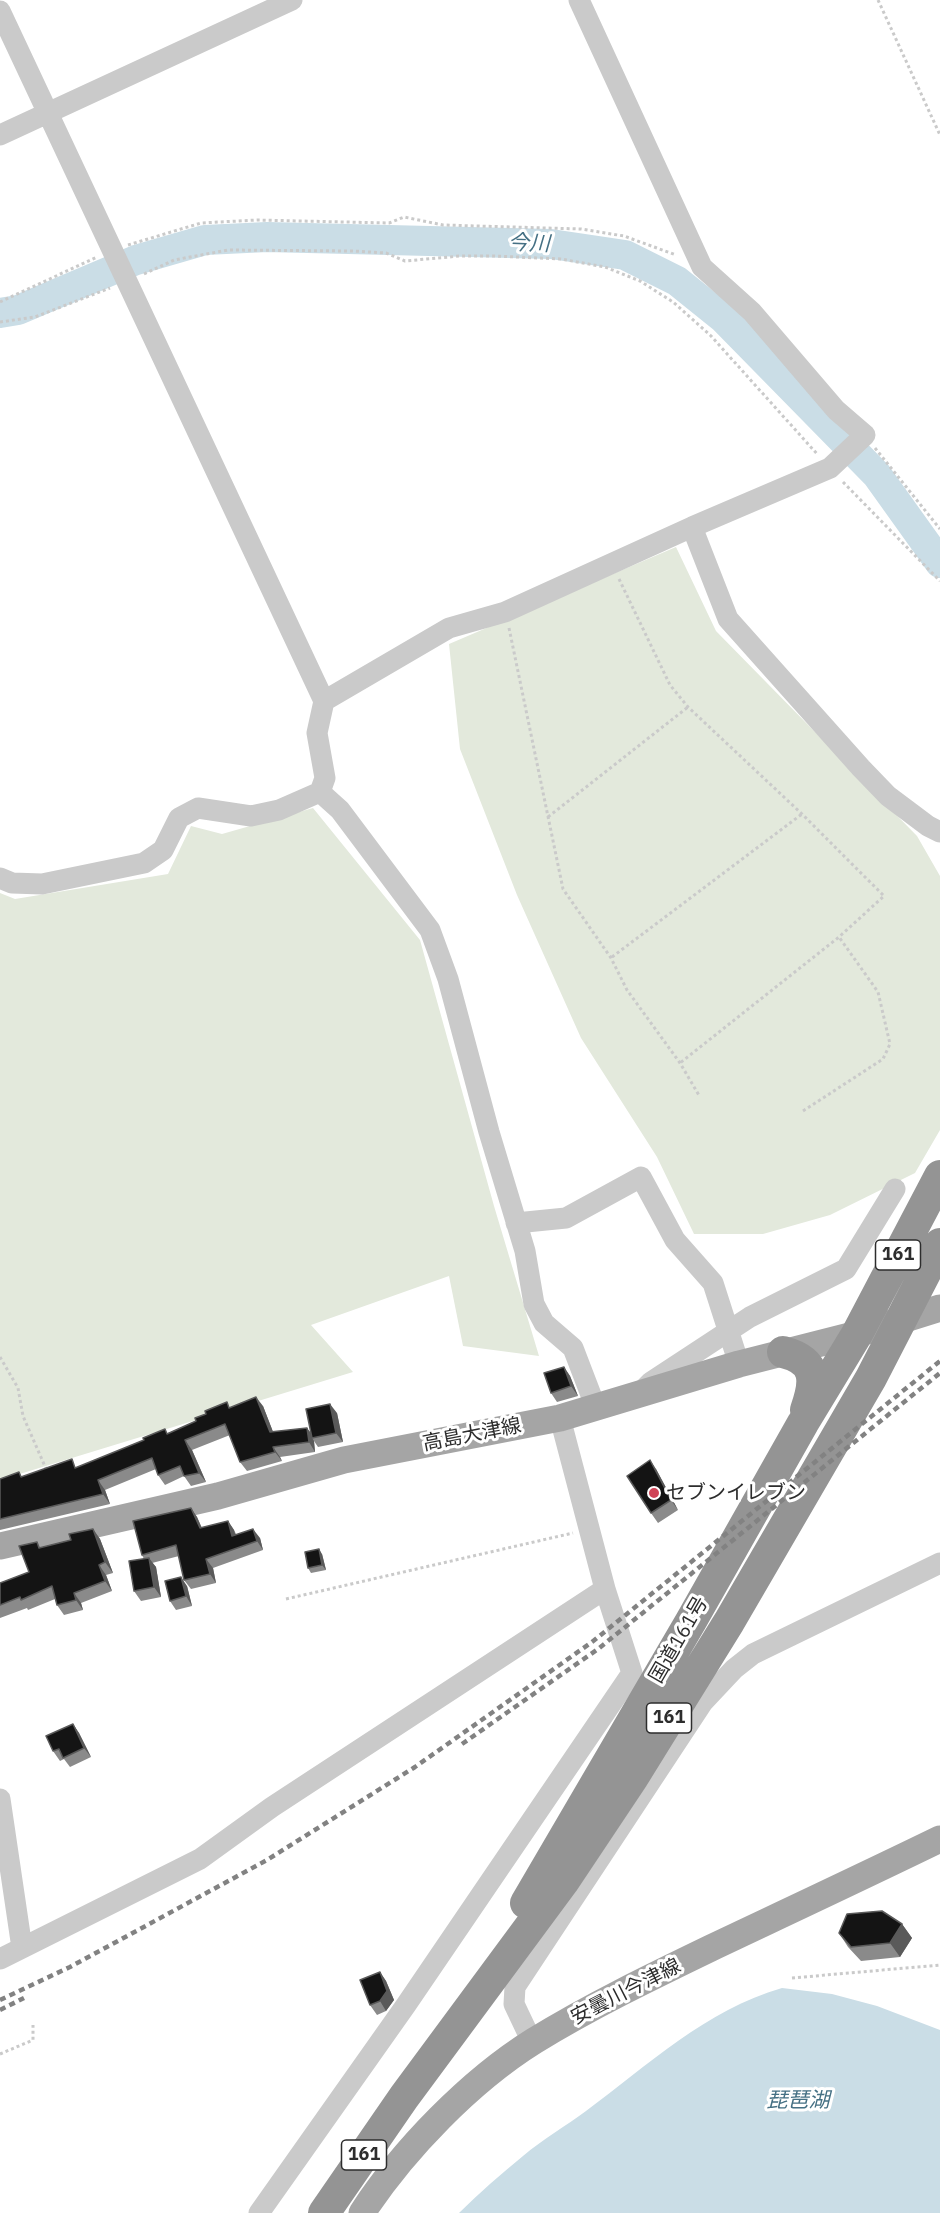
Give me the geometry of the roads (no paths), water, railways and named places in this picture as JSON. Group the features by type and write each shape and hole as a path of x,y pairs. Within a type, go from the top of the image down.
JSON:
{"highway":[{"name":"国道161号","path":"324,2213 404,2097 563,1882 729,1623 857,1402 892,1318 940,1176"},
{"path":"857,1402 855,1384 848,1367 892,1318 940,1218"},
{"name":"国道161号","path":"404,2097 506,1937 691,1621 803,1423 892,1318 940,1244"},
{"path":"796,1348 821,1348 892,1318"},
{"path":"796,1348 812,1375 813,1388 803,1423"}],"main road":[{"name":"高島大津線","path":"0,1546 218,1496 344,1460 560,1418 796,1348"},
{"name":"安曇川今津線","path":"362,2213 416,2143 469,2091 532,2042 644,1981 940,1839"}],"street":[{"path":"0,135 292,0"},
{"path":"324,701 448,628 506,612 692,527 830,468 865,435 836,410 752,312 702,267 579,0"},
{"path":"0,11 324,701 317,733 325,778 320,792 279,810 252,816 198,808 179,818 163,850 144,863 42,884 12,883 0,878"},
{"path":"692,527 728,619 888,796 928,826 940,832"},
{"path":"320,792 340,810 430,930 448,979 474,1079 525,1251 534,1304 544,1323 573,1348 596,1408"},
{"path":"516,1223 566,1218 641,1177 675,1240 713,1283 739,1364"},
{"path":"640,1393 651,1382 750,1317 846,1269 895,1189"},
{"path":"259,2213 413,1996 632,1673 605,1589 560,1418"},
{"path":"532,2042 514,2004 515,1987 703,1702 734,1669 753,1654 940,1563"},
{"path":"0,1959 200,1859 273,1807 605,1589"},
{"path":"0,1799 22,1948"}],"water":[{"name":"琵琶湖","path":"782,1988 832,1994 877,2006 940,2030 940,2213 459,2213 531,2150 679,2040 728,2010"}],"waterway":[{"name":"今川","path":"0,313 18,310 136,260 205,240 267,237 551,244 625,255 677,281 723,318 877,475 940,563"}],"railway":[{"path":"0,2000 70,1967 267,1860 415,1767 592,1642 940,1361"},
{"path":"462,1744 598,1649 940,1373"},
{"path":"0,2010 24,1998"}],"place":[{"name":"セブンイレブン","path":"654,1493"}]}
